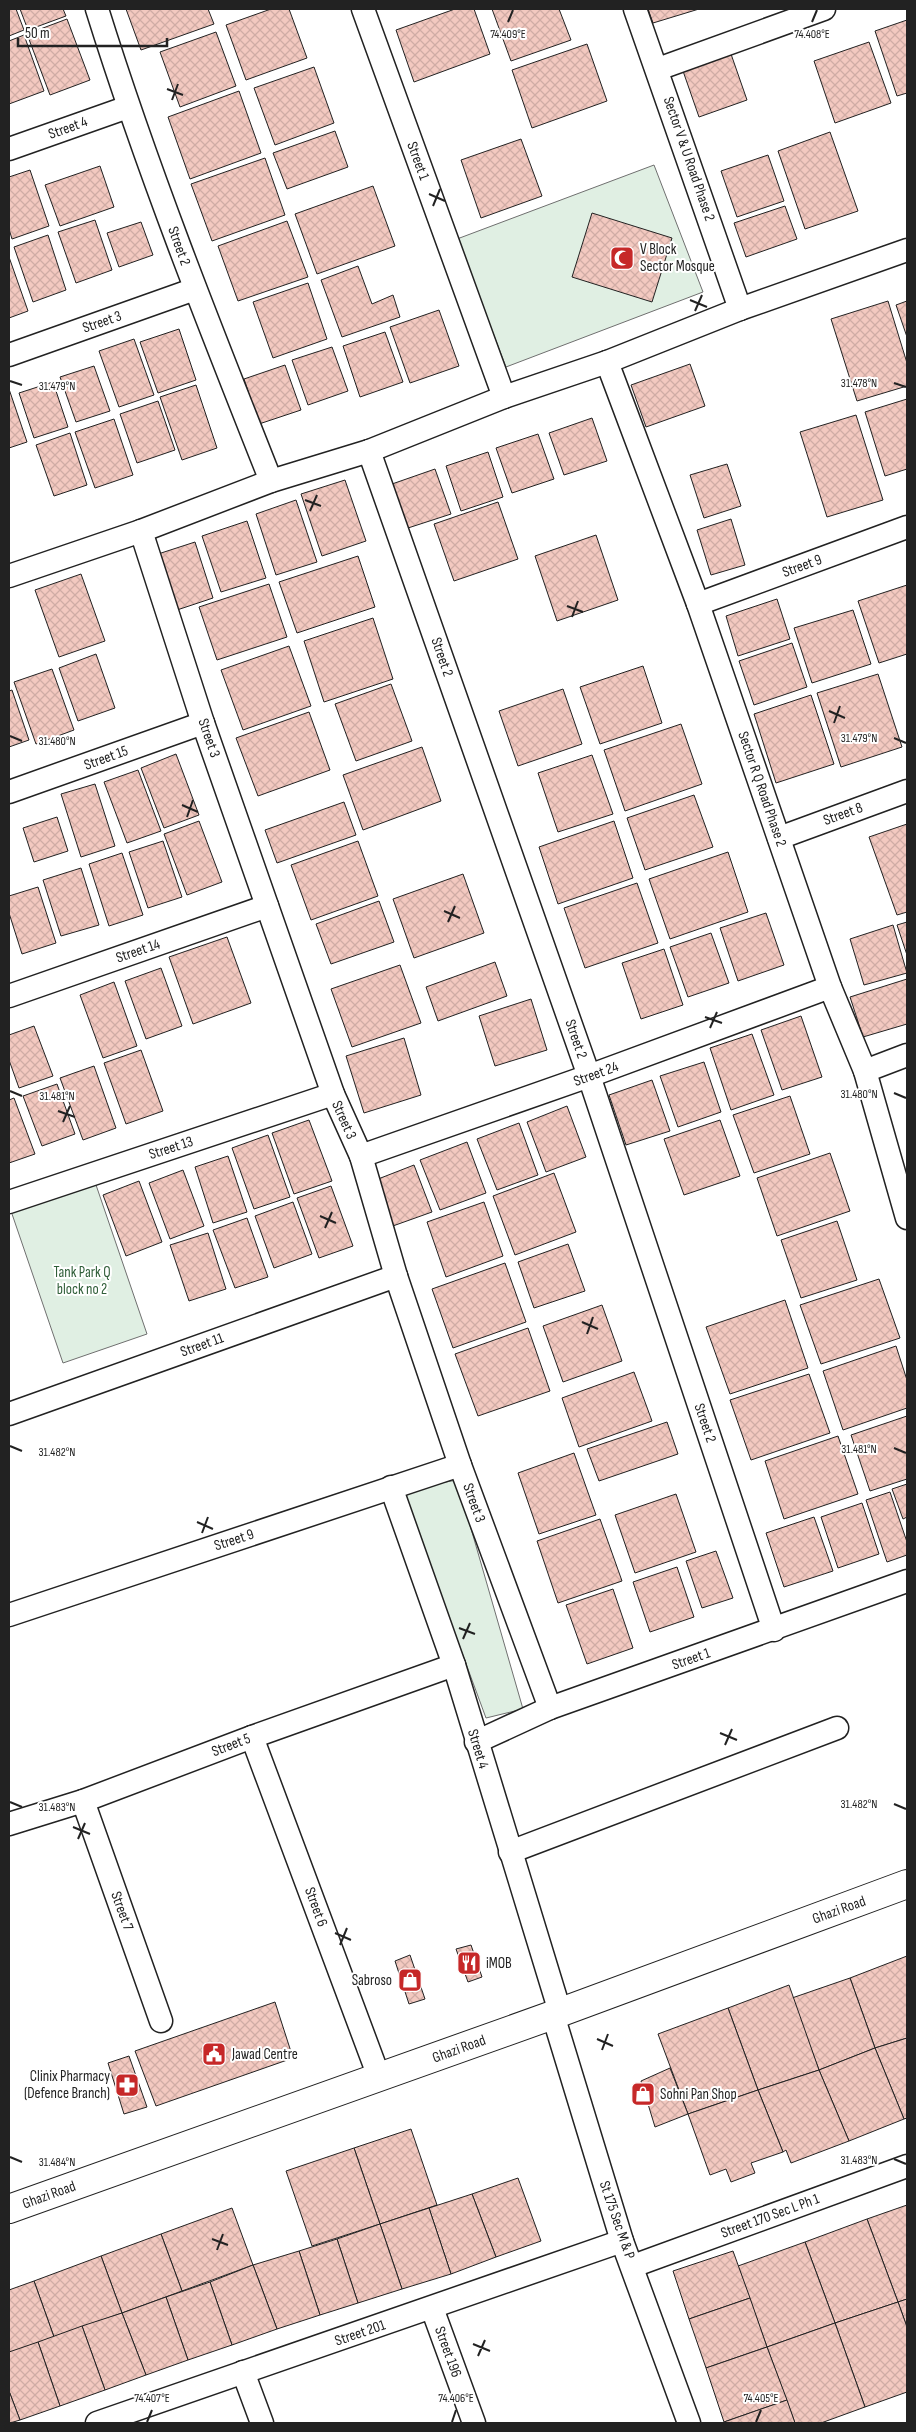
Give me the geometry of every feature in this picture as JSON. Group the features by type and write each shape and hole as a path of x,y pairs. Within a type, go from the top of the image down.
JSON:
{"main road":[{"name":"Ghazi Road","path":"9,2209 556,2013 907,1884"}],"street":[{"name":"Street 2","path":"96,9 128,107 195,289 271,481"},
{"name":"Street 1","path":"363,9 504,397"},
{"name":"Sector V & U Road Phase 2","path":"635,9 658,69 740,309"},
{"path":"658,69 824,9"},
{"name":"Street 4","path":"9,150 128,107"},
{"path":"9,576 140,531 271,481 369,450 504,397 607,362 740,309 907,250"},
{"name":"Street 3","path":"9,354 195,289"},
{"name":"Sector R Q Road Phase 2","path":"607,362 698,604 830,987 865,1071 907,1218"},
{"name":"Street 2","path":"369,450 589,1076 774,1630"},
{"name":"Street 9","path":"698,604 907,527"},
{"name":"Street 3","path":"140,531 203,723 333,1094 361,1156 396,1276 460,1465 550,1708"},
{"name":"Street 15","path":"9,792 203,723"},
{"name":"Street 8","path":"779,838 907,791"},
{"name":"Street 14","path":"9,996 267,906"},
{"name":"Street 24","path":"361,1156 589,1076 830,987"},
{"path":"865,1071 907,1055"},
{"name":"Street 13","path":"9,1202 333,1094"},
{"name":"Street 11","path":"9,1414 396,1276"},
{"name":"Street 9","path":"9,1615 460,1465"},
{"name":"Street 4","path":"391,1487 454,1665 556,2013"},
{"name":"Street 1","path":"476,1742 550,1708 774,1630 907,1581"},
{"name":"Street 5","path":"9,1824 83,1801 252,1737 454,1665"},
{"path":"510,1852 837,1728"},
{"name":"Street 6","path":"252,1737 379,2077"},
{"name":"Street 7","path":"83,1801 162,2021"},
{"name":"St 175 Sec M & P","path":"556,2013 622,2241 633,2266 689,2423"},
{"name":"Street 170 Sec L Ph 1","path":"633,2266 907,2166"},
{"name":"Street 201","path":"97,2423 622,2241"},
{"name":"Street 196","path":"432,2308 474,2423"},
{"path":"243,2372 262,2423"}],"green space":[{"path":"654,165 703,292 506,367 457,239"},
{"name":"Tank Park Q block no 2","path":"95,1182 147,1334 63,1363 11,1211"},
{"path":"457,1480 523,1709 486,1718 402,1490"}],"building":[{"path":"9,9 16,9 24,30 9,36"},
{"path":"20,9 63,9 66,16 28,30"},
{"path":"126,9 208,9 214,24 141,50"},
{"path":"271,9 289,9 307,58 246,80 226,25"},
{"path":"455,9 474,9 490,54 414,82 396,30"},
{"path":"492,9 559,9 571,40 511,61"},
{"path":"648,9 699,9 653,23"},
{"path":"67,19 90,80 50,95 27,34"},
{"path":"907,20 907,93 897,96 875,31"},
{"path":"216,32 236,86 180,107 160,52"},
{"path":"24,35 44,91 9,104 9,41"},
{"path":"869,42 891,103 835,123 814,61"},
{"path":"587,44 607,101 532,128 512,70"},
{"path":"731,54 747,100 699,117 683,71"},
{"path":"314,67 334,123 275,145 254,88"},
{"path":"239,91 261,153 190,179 168,117"},
{"path":"335,131 348,167 287,189 273,153"},
{"path":"830,132 858,211 805,229 778,151"},
{"path":"521,139 542,196 481,218 461,160"},
{"path":"768,155 784,201 737,217 721,171"},
{"path":"265,158 285,215 212,241 191,184"},
{"path":"100,166 114,207 60,226 45,185"},
{"path":"30,170 49,226 12,239 9,229 9,177"},
{"path":"373,186 395,246 317,274 295,214"},
{"path":"785,206 797,239 746,257 734,223"},
{"name":"V Block Sector Mosque","path":"592,213 672,238 652,302 572,277"},
{"path":"95,220 112,270 76,283 58,232"},
{"path":"287,221 308,277 238,301 218,246"},
{"path":"141,222 153,255 119,267 107,233"},
{"path":"48,235 66,290 33,302 14,247"},
{"path":"9,257 28,311 9,318"},
{"path":"358,266 372,304 393,295 400,317 342,337 321,280"},
{"path":"308,283 327,339 273,358 253,302"},
{"path":"888,301 907,363 907,386 857,401 831,319"},
{"path":"907,301 907,337 896,305"},
{"path":"439,310 459,366 410,383 390,327"},
{"path":"179,329 196,380 158,393 140,342"},
{"path":"385,332 403,382 360,397 343,346"},
{"path":"134,339 154,395 119,407 99,351"},
{"path":"332,347 348,391 308,405 292,360"},
{"path":"690,364 705,406 646,427 631,385"},
{"path":"285,365 301,410 259,424 244,379"},
{"path":"94,366 110,411 76,422 60,377"},
{"path":"53,382 68,427 34,438 19,393"},
{"path":"196,385 217,448 182,460 160,397"},
{"path":"9,389 27,442 9,448"},
{"path":"907,399 907,469 885,476 865,412"},
{"path":"158,401 175,450 137,463 120,414"},
{"path":"856,415 883,500 827,517 800,432"},
{"path":"592,418 607,461 564,475 549,433"},
{"path":"114,419 133,475 95,488 75,432"},
{"path":"70,433 87,485 54,496 36,445"},
{"path":"538,434 554,479 512,493 496,448"},
{"path":"488,452 503,497 461,511 446,466"},
{"path":"727,464 741,506 704,518 690,475"},
{"path":"435,469 451,514 408,528 392,484"},
{"path":"345,480 366,541 322,556 301,494"},
{"path":"296,500 317,562 276,575 256,514"},
{"path":"498,502 518,559 454,581 434,524"},
{"path":"731,519 745,565 711,575 697,530"},
{"path":"247,521 266,578 221,592 202,536"},
{"path":"596,535 618,600 557,621 535,556"},
{"path":"195,542 213,598 174,611 155,555"},
{"path":"358,556 375,607 297,633 279,582"},
{"path":"81,574 105,641 59,657 35,590"},
{"path":"269,584 287,637 217,660 199,607"},
{"path":"907,585 907,654 879,663 858,601"},
{"path":"777,599 790,639 738,656 726,616"},
{"path":"853,610 871,664 812,683 794,628"},
{"path":"373,618 393,679 324,702 304,641"},
{"path":"792,643 807,687 754,705 739,661"},
{"path":"289,646 311,706 243,730 221,670"},
{"path":"96,654 115,708 78,721 59,668"},
{"path":"643,666 662,723 600,744 580,687"},
{"path":"52,669 74,730 36,744 14,682"},
{"path":"878,674 902,747 841,767 817,693"},
{"path":"391,684 412,741 356,761 335,704"},
{"path":"563,689 582,744 518,766 499,711"},
{"path":"12,690 29,740 9,747 9,691"},
{"path":"811,695 834,764 776,783 754,714"},
{"path":"309,712 330,770 258,796 236,738"},
{"path":"681,724 702,784 625,811 604,750"},
{"path":"422,747 441,801 363,830 343,775"},
{"path":"176,754 199,815 164,828 141,768"},
{"path":"592,755 613,814 558,832 538,773"},
{"path":"138,770 161,831 127,843 104,782"},
{"path":"95,784 115,846 81,857 61,794"},
{"path":"694,795 713,847 645,870 627,818"},
{"path":"344,802 356,835 277,863 265,830"},
{"path":"57,817 68,851 34,862 23,828"},
{"path":"199,821 222,882 187,895 164,834"},
{"path":"614,821 633,878 558,904 539,847"},
{"path":"907,824 907,912 897,915 869,837"},
{"path":"163,841 182,897 148,908 129,852"},
{"path":"358,841 378,896 311,920 291,865"},
{"path":"728,852 748,912 670,939 649,879"},
{"path":"122,853 143,915 109,926 89,864"},
{"path":"81,868 99,925 61,936 43,880"},
{"path":"463,874 484,933 414,958 393,899"},
{"path":"637,883 658,943 585,968 564,908"},
{"path":"38,887 56,943 22,954 9,913 9,896"},
{"path":"379,901 394,942 331,964 316,924"},
{"path":"766,913 784,965 738,981 720,928"},
{"path":"907,922 907,955 897,925"},
{"path":"893,925 907,973 864,985 850,939"},
{"path":"711,933 729,983 688,997 670,947"},
{"path":"227,937 251,1003 193,1024 169,957"},
{"path":"664,949 683,1005 641,1019 622,963"},
{"path":"495,962 507,996 438,1021 426,987"},
{"path":"400,965 421,1023 352,1047 331,989"},
{"path":"161,968 182,1026 146,1039 125,981"},
{"path":"907,979 907,1024 863,1037 850,997"},
{"path":"114,982 137,1046 103,1058 80,995"},
{"path":"531,999 547,1050 495,1066 479,1016"},
{"path":"801,1016 822,1077 782,1090 761,1030"},
{"path":"34,1026 53,1076 19,1088 9,1060 9,1035"},
{"path":"752,1034 774,1095 731,1110 710,1048"},
{"path":"404,1038 421,1095 364,1113 346,1056"},
{"path":"141,1050 163,1111 126,1124 104,1063"},
{"path":"704,1062 721,1112 678,1127 660,1076"},
{"path":"94,1066 116,1128 83,1140 60,1078"},
{"path":"652,1080 670,1131 626,1145 609,1095"},
{"path":"57,1084 75,1134 42,1146 23,1096"},
{"path":"790,1096 810,1154 754,1173 733,1115"},
{"path":"14,1098 35,1154 9,1163 9,1100"},
{"path":"567,1106 586,1157 546,1172 527,1122"},
{"path":"309,1120 332,1181 294,1194 272,1133"},
{"path":"720,1120 740,1176 684,1195 664,1139"},
{"path":"519,1123 538,1175 497,1190 477,1139"},
{"path":"268,1135 290,1197 254,1209 232,1148"},
{"path":"467,1142 486,1193 440,1210 420,1160"},
{"path":"830,1153 850,1211 777,1236 757,1178"},
{"path":"228,1156 247,1212 213,1223 195,1167"},
{"path":"414,1165 432,1212 390,1227 373,1181"},
{"path":"183,1170 204,1226 170,1239 149,1183"},
{"path":"554,1173 576,1232 515,1255 493,1196"},
{"path":"139,1181 162,1242 126,1256 103,1195"},
{"path":"331,1186 353,1246 319,1258 297,1198"},
{"path":"293,1202 312,1254 274,1268 255,1216"},
{"path":"484,1202 503,1256 446,1277 427,1222"},
{"path":"247,1218 268,1277 235,1288 213,1230"},
{"path":"837,1221 857,1280 801,1298 781,1240"},
{"path":"208,1233 226,1289 189,1301 170,1245"},
{"path":"568,1244 585,1291 534,1308 518,1262"},
{"path":"505,1263 526,1322 453,1348 432,1289"},
{"path":"879,1279 900,1338 821,1364 800,1305"},
{"path":"785,1300 808,1368 730,1394 706,1327"},
{"path":"602,1305 622,1361 563,1382 543,1326"},
{"path":"528,1328 550,1391 478,1416 455,1354"},
{"path":"896,1346 907,1380 907,1408 843,1430 823,1371"},
{"path":"634,1372 652,1421 579,1447 562,1398"},
{"path":"809,1374 830,1433 751,1460 730,1400"},
{"path":"907,1416 907,1479 870,1491 851,1435"},
{"path":"667,1422 678,1454 599,1481 587,1449"},
{"path":"838,1436 858,1494 784,1519 765,1461"},
{"path":"574,1453 596,1515 539,1534 518,1473"},
{"path":"907,1484 907,1517 903,1519 892,1489"},
{"path":"890,1492 907,1542 907,1555 887,1562 866,1500"},
{"path":"676,1494 696,1552 635,1573 615,1515"},
{"path":"862,1503 879,1554 838,1568 821,1517"},
{"path":"814,1517 833,1571 784,1587 766,1533"},
{"path":"600,1519 622,1581 558,1603 537,1541"},
{"path":"716,1551 733,1598 702,1608 686,1561"},
{"path":"677,1567 694,1617 650,1632 633,1582"},
{"path":"613,1589 633,1648 587,1664 566,1605"},
{"name":"iMOB","path":"471,1945 482,1977 468,1982 456,1949"},
{"name":"Sabroso","path":"410,1955 425,1999 409,2004 395,1961"},
{"path":"907,1956 907,2038 875,2048 850,1978"},
{"path":"850,1978 875,2048 819,2070 792,1998"},
{"path":"789,1985 819,2070 758,2090 728,2008"},
{"name":"Jawad Centre","path":"275,2002 293,2058 156,2106 135,2051"},
{"path":"728,2008 758,2090 688,2114 658,2034"},
{"path":"907,2038 907,2118 904,2119 875,2048"},
{"path":"875,2048 904,2119 849,2141 819,2070"},
{"name":"Clinix Pharmacy (Defence Branch)","path":"129,2056 147,2107 124,2114 108,2063"},
{"path":"670,2068 688,2114 655,2127 641,2081"},
{"path":"819,2070 849,2141 791,2163 786,2150 783,2152 758,2090"},
{"path":"758,2090 783,2152 751,2163 755,2173 731,2182 726,2169 710,2175 688,2114"},
{"path":"411,2129 437,2205 380,2224 354,2148"},
{"path":"354,2148 380,2224 312,2246 286,2171"},
{"path":"518,2178 541,2241 496,2257 472,2194"},
{"path":"472,2194 496,2257 451,2274 429,2208"},
{"path":"907,2205 907,2299 898,2302 867,2219"},
{"path":"232,2208 253,2265 182,2291 161,2234"},
{"path":"429,2208 451,2274 402,2289 380,2224"},
{"path":"867,2219 898,2302 835,2323 805,2242"},
{"path":"380,2224 402,2289 358,2303 337,2239"},
{"path":"161,2234 182,2291 122,2313 101,2256"},
{"path":"337,2239 358,2303 320,2315 299,2251"},
{"path":"805,2242 835,2323 767,2347 738,2266"},
{"path":"299,2251 320,2315 277,2329 253,2265"},
{"path":"733,2251 750,2298 689,2319 673,2271"},
{"path":"101,2256 122,2313 54,2337 34,2281"},
{"path":"253,2265 277,2329 232,2345 210,2282"},
{"path":"34,2281 54,2337 9,2353 9,2290"},
{"path":"210,2282 232,2345 188,2360 166,2297"},
{"path":"166,2297 188,2360 146,2375 122,2313"},
{"path":"750,2298 767,2347 706,2368 689,2319"},
{"path":"907,2299 907,2327 898,2302"},
{"path":"898,2302 907,2327 907,2392 865,2407 835,2323"},
{"path":"122,2313 146,2375 105,2390 82,2326"},
{"path":"835,2323 865,2407 821,2423 795,2423 767,2347"},
{"path":"82,2326 105,2390 60,2406 38,2342"},
{"path":"38,2342 60,2406 20,2420 9,2391 9,2352"},
{"path":"767,2347 787,2400 724,2422 706,2368"},
{"path":"9,2391 20,2420 10,2423 9,2423"},
{"path":"787,2400 795,2423 724,2423 724,2422"}],"place":[{"name":"V Block Sector Mosque","path":"622,258"},
{"name":"iMOB","path":"469,1963"},
{"name":"Sabroso","path":"410,1980"},
{"name":"Jawad Centre","path":"214,2054"},
{"name":"Clinix Pharmacy (Defence Branch)","path":"127,2085"},
{"name":"Sohni Pan Shop","path":"643,2094"}]}
